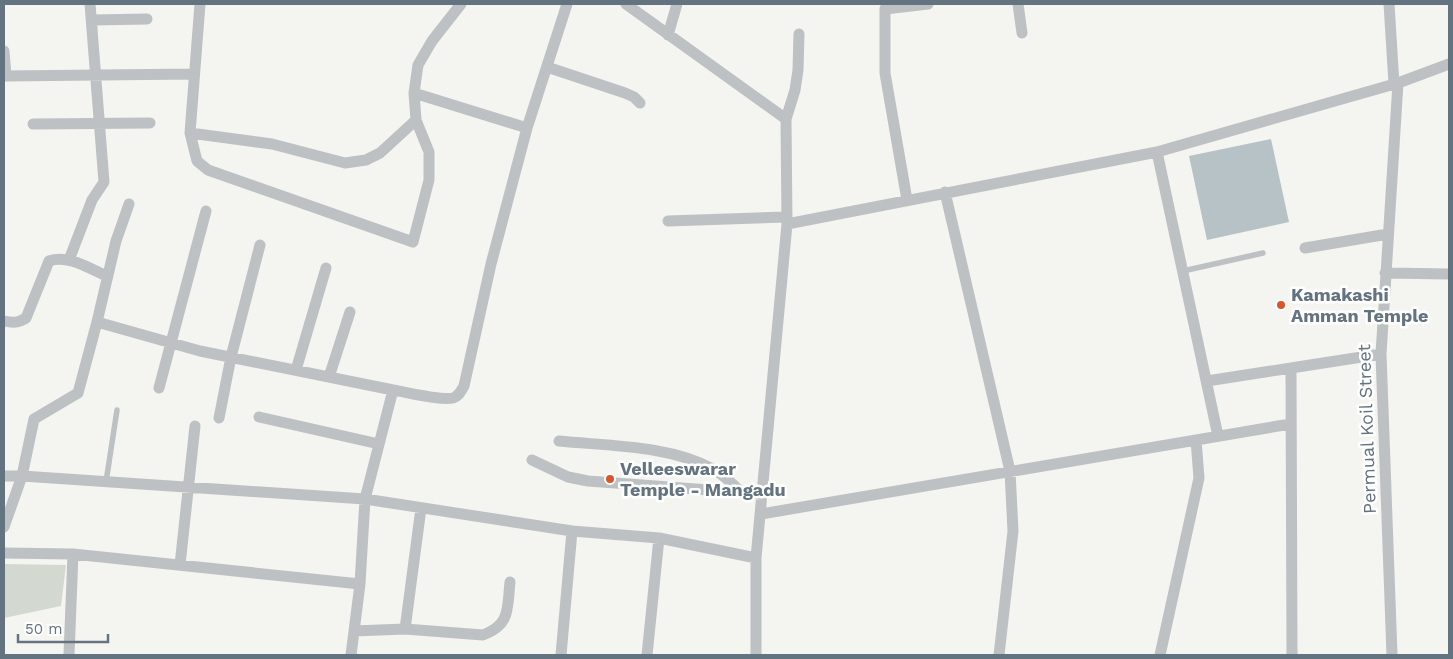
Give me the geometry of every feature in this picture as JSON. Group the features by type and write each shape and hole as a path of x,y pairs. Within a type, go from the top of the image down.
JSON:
{"street":[{"path":"69,260 92,200 104,182 90,4"},
{"path":"200,4 190,133 198,161 208,170 413,242 430,180 429,152 416,120 414,93 418,65 432,41 461,4"},
{"path":"97,322 200,351 393,390 445,398 454,398 460,394 464,386 492,264 527,128 567,4"},
{"path":"626,4 786,119"},
{"path":"668,35 677,4"},
{"path":"907,200 885,73 885,9 925,4"},
{"path":"1018,4 1022,32"},
{"name":"Permual Koil Street","path":"1389,4 1396,83 1381,354 1392,655"},
{"path":"92,20 147,19"},
{"path":"756,655 756,558 786,221 786,119 795,90 798,70 799,34"},
{"path":"4,51 5,76 194,74"},
{"path":"668,221 786,221 1157,152 1396,83 1449,64"},
{"path":"547,67 634,96 640,102"},
{"path":"414,93 527,128"},
{"path":"190,133 272,144 345,163 366,160 380,153 416,120"},
{"path":"33,124 150,124"},
{"path":"1157,152 1218,436"},
{"path":"944,192 1010,472 1013,531 999,655"},
{"path":"4,527 22,476 34,419 78,393 116,241 129,204"},
{"path":"160,388 206,211"},
{"path":"1304,248 1388,234"},
{"path":"219,418 231,357 260,245"},
{"path":"4,321 13,323 26,318 49,260 56,258 69,260 108,276"},
{"path":"296,370 326,268"},
{"path":"1385,273 1449,274"},
{"path":"329,377 350,312"},
{"path":"1207,381 1381,354"},
{"path":"1291,368 1292,655"},
{"path":"351,655 360,584 366,499 393,390"},
{"path":"260,417 379,444"},
{"path":"761,514 1290,424"},
{"path":"180,565 195,426"},
{"path":"1160,655 1199,478 1196,440"},
{"path":"559,441 670,454 694,460 713,469 742,493"},
{"path":"532,460 568,477 588,481 763,494"},
{"path":"4,476 366,499 572,530 659,538 756,558"},
{"path":"405,629 422,508"},
{"path":"561,655 572,530"},
{"path":"647,655 659,538"},
{"path":"4,553 73,554 360,584"},
{"path":"69,655 73,554"},
{"path":"354,631 405,629 483,635 494,631 502,624 506,616 510,582"}],"lane":[{"path":"1183,271 1263,253"},
{"path":"106,482 117,410"}],"shaded area":[{"path":"1271,139 1289,222 1207,240 1189,156"},
{"path":"4,564 66,565 61,606 4,618"}],"place":[{"name":"Kamakashi Amman Temple","path":"1281,305"},
{"name":"Velleeswarar Temple - Mangadu","path":"610,479"}]}
